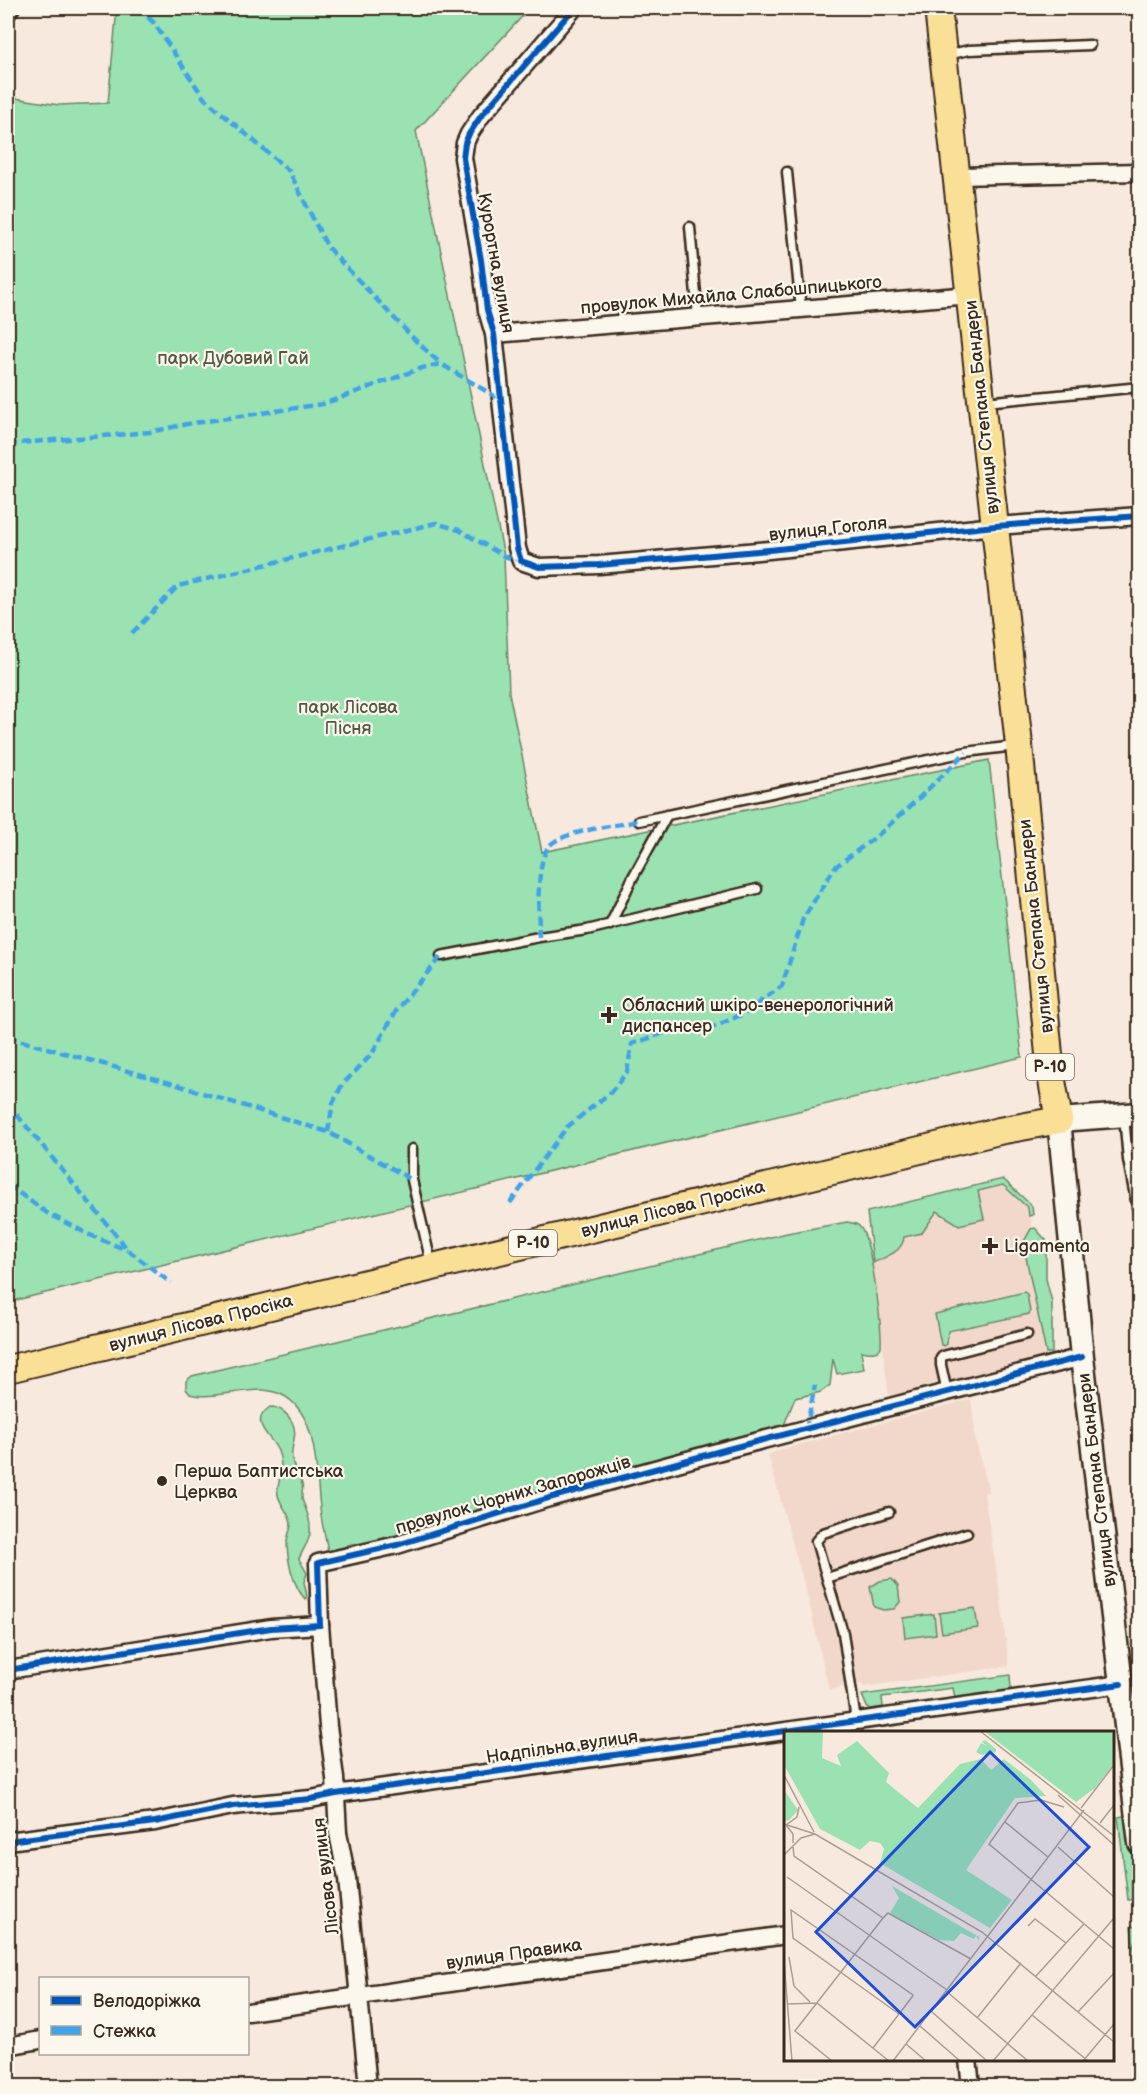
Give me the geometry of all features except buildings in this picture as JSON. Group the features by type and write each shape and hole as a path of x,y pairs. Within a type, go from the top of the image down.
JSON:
{"main road":[{"name":"вулиця Степана Бандери","path":"938,8 1019,746 1051,1075 1059,1120 1082,1357 1128,1694 1140,1843"},
{"path":"1059,1120 1132,1115"},
{"name":"вулиця Лісова Просіка","path":"8,1369 999,1131 1059,1120"}],"street":[{"name":"Курортна вулиця","path":"521,561 517,548 494,334 487,310 480,250 463,158 465,143 481,116 574,8"},
{"path":"957,176 1140,172"},
{"name":"провулок Михайла Слабошпицького","path":"494,334 970,295"},
{"name":"вулиця Гоголя","path":"521,561 533,566 549,567 599,565 770,550 995,526 1140,516"},
{"name":"провулок Чорних Запорожців","path":"320,1626 318,1563 397,1545 549,1498 1082,1357"},
{"path":"8,1670 272,1628 320,1626"},
{"name":"Лісова вулиця","path":"320,1626 339,1833 347,1879 368,2086"},
{"name":"Надпільна вулиця","path":"785,1731 856,1721 1128,1694"},
{"name":"Надпільна вулиця","path":"8,1840 155,1822 233,1806 311,1800 336,1794 784,1731"},
{"name":"вулиця Правика","path":"249,2012 784,1935"},
{"path":"8,2046 39,2040"},
{"path":"968,2061 971,2086"}],"lane":[{"path":"8,20 15,8"},
{"path":"944,56 969,50 1090,45"},
{"path":"787,172 801,309"},
{"path":"690,227 698,317"},
{"path":"982,403 1140,387"},
{"path":"639,821 966,752 1019,746"},
{"path":"610,925 667,815"},
{"path":"441,956 610,925 757,889"},
{"path":"1132,1115 1128,1160 1140,1222"},
{"path":"412,1149 412,1179 431,1268"},
{"path":"947,1392 941,1365 943,1356 1027,1334"},
{"path":"856,1721 843,1633 817,1545 820,1535 889,1512"},
{"path":"827,1578 967,1533"}],"shaded area":[{"path":"1002,1183 1029,1207 1052,1354 889,1398 867,1216"},
{"path":"971,1399 975,1430 973,1431 988,1487 988,1492 984,1493 1009,1666 863,1687 862,1684 845,1686 829,1690 809,1602 768,1455"}],"green space":[{"path":"117,8 530,8 416,131 504,556 509,693 542,852 989,760 1022,1057 8,1302 8,97 59,105 108,103"},
{"path":"1003,1179 1032,1206 1033,1215 1029,1216 1028,1208 1003,1185 978,1191 984,1219 959,1225 937,1211 922,1233 904,1237 897,1250 873,1263 867,1212"},
{"path":"847,1222 860,1227 868,1249 878,1304 881,1347 875,1352 861,1351 864,1369 837,1374 833,1359 830,1385 821,1392 795,1398 784,1425 370,1544 350,1544 339,1551 328,1552 321,1519 315,1453 311,1435 305,1418 295,1405 282,1395 264,1390 197,1396 190,1394 186,1389 186,1381 192,1376 787,1233"},
{"path":"1035,1228 1046,1240 1046,1279 1052,1302 1052,1353 1046,1353 1023,1243 1031,1229"},
{"path":"1024,1292 1027,1294 1029,1314 948,1331 947,1344 941,1345 935,1314"},
{"path":"270,1407 280,1409 285,1413 294,1427 293,1462 302,1484 302,1500 310,1524 309,1537 299,1559 307,1573 304,1582 307,1596 305,1599 294,1580 288,1556 287,1540 291,1524 278,1495 280,1456 261,1423 261,1418"},
{"path":"892,1579 898,1586 900,1602 894,1609 883,1610 874,1607 870,1587 880,1581"},
{"path":"975,1608 978,1628 942,1633 939,1613"},
{"path":"934,1614 936,1634 905,1638 903,1618"},
{"path":"1010,1675 1011,1690 955,1698 953,1688 882,1697 883,1707 870,1709 862,1695"},
{"path":"1129,1815 1139,1899 1128,1900 1118,1817"},
{"path":"1139,1926 1139,1965 1136,1965 1131,1927"}],"marked path":[{"path":"138,8 154,23 204,98 289,171 328,248 416,341 441,364"},
{"path":"8,444 150,432 187,424 323,404 422,368 441,364 501,400"},
{"path":"132,633 178,586 436,523 459,530 504,556 521,561"},
{"path":"510,1203 567,1127 610,1093 627,1072 632,1044 673,1030 709,1029 743,1014 782,986 803,919 835,867 877,836 966,752"},
{"path":"539,937 540,875 545,852 550,845 579,832 639,821"},
{"path":"328,1132 333,1103 342,1085 372,1054 396,1011 441,956"},
{"path":"8,1037 174,1084 328,1132 412,1180"},
{"path":"8,1104 129,1251 171,1283"},
{"path":"8,1185 47,1213 90,1235 127,1250"},
{"path":"806,1430 815,1385"}],"cycle path":[{"path":"574,8 481,116 465,143 463,158 481,260 487,310 494,334 517,548 521,561 539,567 599,565 995,526 1140,516"},
{"path":"8,1670 271,1628 320,1625 318,1563 397,1545 549,1498 728,1449 1082,1357"},
{"path":"786,1731 1121,1684"},
{"path":"8,1841 155,1822 233,1806 311,1799 784,1731"}],"place":[{"name":"Обласний шкіро-венерологічний диспансер","path":"609,1015"},
{"name":"Ligamenta","path":"990,1246"},
{"name":"Перша Баптистська Церква","path":"162,1481"}],"park label":[{"name":"парк Дубовий Гай","path":"233,358"},
{"name":"парк Лісова Пісня","path":"348,717"}]}
